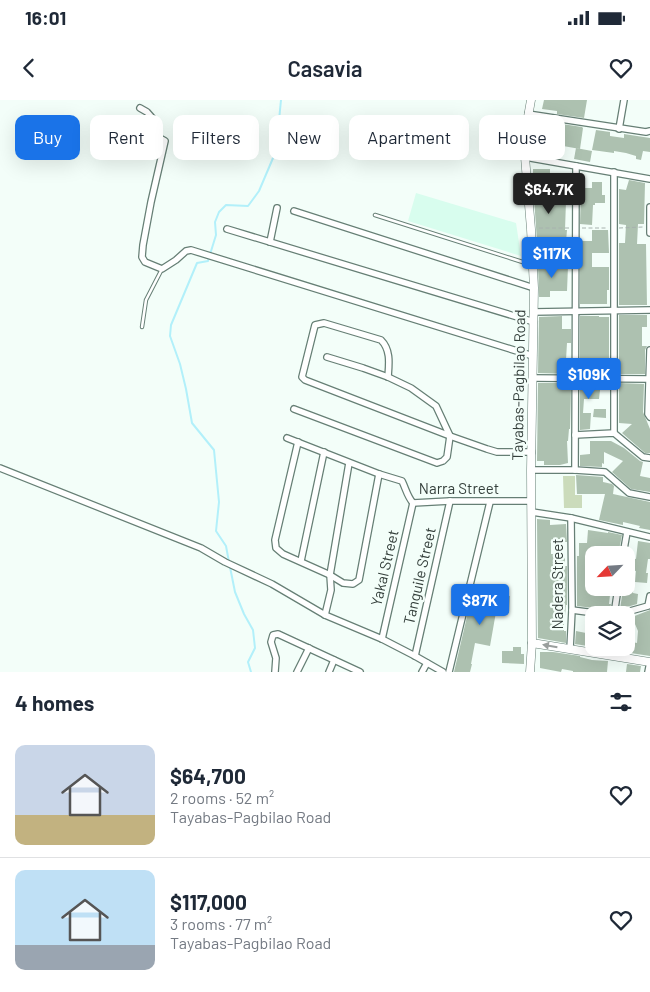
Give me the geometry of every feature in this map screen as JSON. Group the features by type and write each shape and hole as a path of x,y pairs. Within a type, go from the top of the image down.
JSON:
{"main road":[{"name":"Tayabas-Pagbilao Road","path":"528,114 531,100"},
{"name":"Tayabas-Pagbilao Road","path":"525,160 534,288 531,470 532,643 530,672"},
{"path":"532,643 650,662"}],"street":[{"path":"620,129 624,100"},
{"path":"140,108 147,112 154,120 154,133 156,136 165,141 143,245 142,257 145,262 162,270 186,251 191,250 533,356"},
{"path":"528,114 620,129 650,131"},
{"path":"542,160 650,179"},
{"path":"575,470 576,166"},
{"path":"614,172 614,433"},
{"path":"650,207 650,233"},
{"path":"270,242 277,208"},
{"path":"294,211 534,288"},
{"path":"227,228 534,322"},
{"path":"533,312 650,310"},
{"path":"388,377 389,353 386,344 381,340 324,323 315,325 302,377 305,380 487,449 497,452 532,452"},
{"path":"650,350 648,379 648,414 650,417"},
{"path":"294,409 438,463 444,461 447,457 450,436 436,406 411,388 388,377 327,357"},
{"path":"533,378 648,379"},
{"path":"575,435 614,433 643,457 650,458"},
{"name":"Narra Street","path":"287,438 402,481 408,498 413,503 531,501"},
{"path":"298,442 275,540 276,548 283,554 330,575 343,583 353,584 359,580 379,474"},
{"path":"301,561 324,452"},
{"path":"325,614 331,590 330,575 349,462"},
{"path":"0,468 201,548 225,562 272,584 325,614 382,639 443,672"},
{"path":"531,470 605,472 629,493 650,497"},
{"name":"Tanguile Street","path":"415,656 450,501"},
{"path":"449,672 490,502"},
{"name":"Yakal Street","path":"382,639 413,503"},
{"path":"532,512 571,518 650,537"},
{"name":"Nadera Street","path":"570,649 572,610 571,518"},
{"path":"625,546 627,532"},
{"path":"635,610 649,606 650,596"},
{"path":"572,610 585,612"},
{"path":"275,672 276,658 271,642 273,635 278,634 359,672"},
{"path":"297,672 309,648"},
{"path":"329,672 334,660"},
{"path":"648,672 650,662"},
{"path":"422,672 427,663"}],"lane":[{"path":"375,215 533,265"},
{"path":"142,327 146,300 162,270"}],"path":[{"path":"531,228 650,227"}],"shaded area":[{"path":"416,193 516,223 521,256 408,221"},
{"path":"563,476 575,476 575,495 582,495 582,508 564,508"}],"building":[{"path":"544,100 587,100 584,118 557,114 557,111 542,109"},
{"path":"565,124 583,128 580,149 565,146"},
{"path":"596,130 610,132 610,136 624,138 624,134 650,138 650,152 643,151 641,160 636,159 636,156 626,153 592,150"},
{"path":"576,148 592,151 590,162 574,159"},
{"path":"533,169 550,169 550,173 559,173 559,179 551,180 551,188 548,188 548,202 566,201 566,242 571,242 571,249 551,249 551,256 538,256"},
{"path":"629,180 645,183 644,224 638,224 637,244 646,244 647,305 619,305 619,243 625,243 626,225 619,224 619,189 626,190"},
{"path":"592,182 602,182 602,195 605,195 605,203 595,203 593,205 592,225 580,224 581,188 592,188"},
{"path":"592,230 608,230 609,253 592,253 592,267 609,267 607,304 580,304 580,241 592,241"},
{"path":"538,265 568,266 567,291 550,291 550,297 539,297"},
{"path":"619,315 647,315 647,327 642,327 642,346 647,346 645,350 645,374 619,374"},
{"path":"562,316 562,329 571,329 571,343 567,343 566,360 571,360 571,374 538,373 539,317"},
{"path":"580,316 609,317 609,374 580,374"},
{"path":"538,383 567,383 567,389 571,389 570,429 567,441 568,463 544,465 544,461 537,461"},
{"path":"580,383 609,383 609,390 600,390 599,399 584,399 583,413 591,413 590,429 580,430"},
{"path":"619,383 644,384 643,412 650,429 650,453 645,453 622,433 632,424 619,423"},
{"path":"594,409 606,409 606,418 593,417"},
{"path":"590,441 611,441 643,462 640,476 650,478 650,492 631,489 612,472 623,461 604,452 604,464 602,463 602,467 580,466 580,455 590,454"},
{"path":"576,475 603,477 603,482 614,486 613,494 650,502 650,530 623,522 623,525 599,520 605,494 577,494"},
{"path":"537,519 550,520 550,525 566,524 567,542 551,542 551,554 565,554 565,566 567,566 567,605 564,615 564,631 566,631 566,643 538,638"},
{"path":"588,530 622,535 620,546 585,546 585,596 610,596 609,604 611,604 611,606 577,606 577,556 579,556 579,543 587,543"},
{"path":"638,541 650,543 650,559 648,559 646,573 648,573 647,583 635,582"},
{"path":"473,591 483,594 510,596 509,613 496,612 490,646 475,643 470,672 454,672"},
{"path":"635,593 638,594 637,604 620,606 622,596 635,596"},
{"path":"650,610 650,656 635,654 638,631 635,624 635,616"},
{"path":"576,631 585,633 585,646 575,644"},
{"path":"513,647 521,647 521,654 524,654 524,664 502,663 502,651 513,651"},
{"path":"540,652 553,652 580,656 592,660 608,661 607,672 573,672 562,669 561,672 540,668"},
{"path":"627,664 641,666 640,672 626,672"}],"waterway":[{"path":"229,562 226,546 216,531 219,502 214,450 192,423 180,364 170,336 171,325 197,263 208,261 216,235 215,222 219,212 226,205 248,206 259,191 276,151 281,100"},
{"path":"230,567 235,592 253,630 255,648 248,662 251,672"}]}
